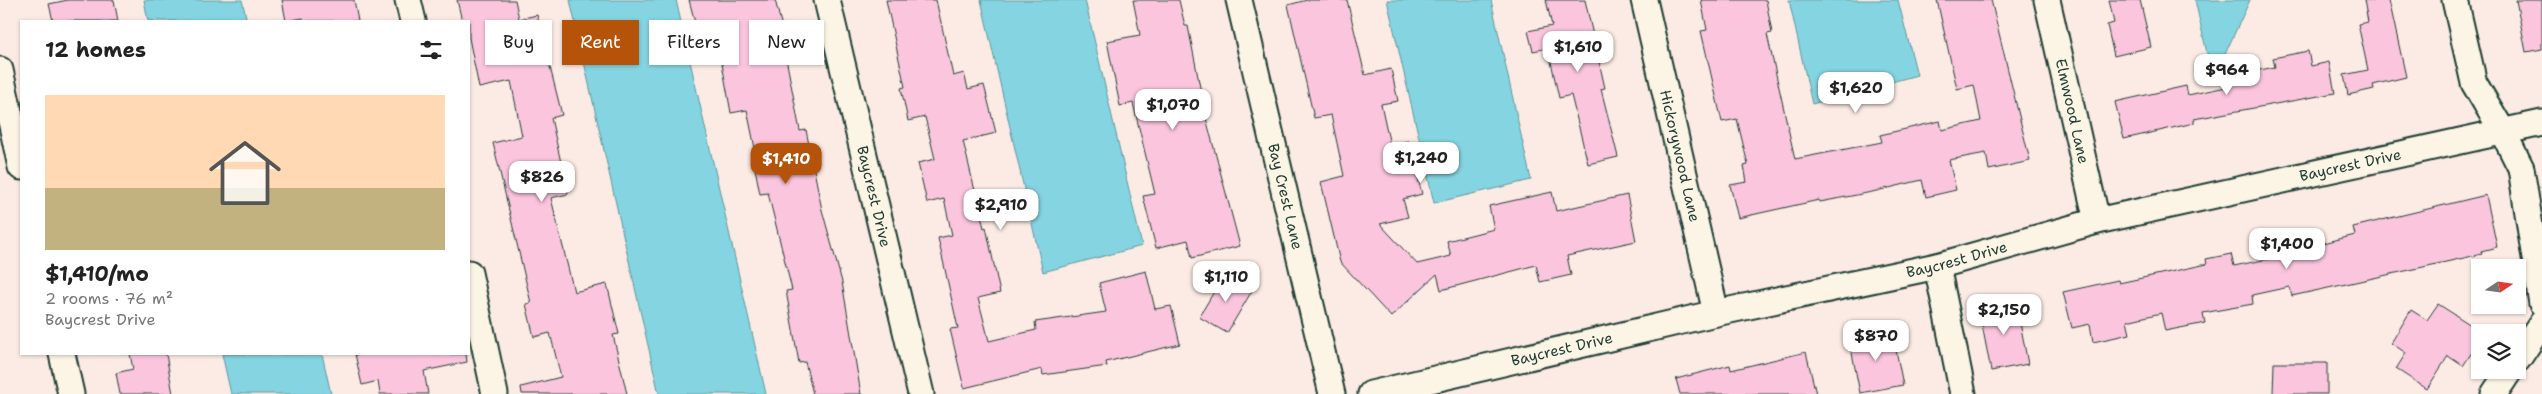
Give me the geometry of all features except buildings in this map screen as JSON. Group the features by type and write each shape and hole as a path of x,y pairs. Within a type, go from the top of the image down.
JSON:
{"street":[{"path":"408,0 413,20"},
{"name":"Baycrest Drive","path":"827,0 921,394"},
{"name":"Bay Crest Lane","path":"1239,0 1332,394"},
{"name":"Hickorywood Lane","path":"1644,0 1716,313"},
{"name":"Elmwood Lane","path":"2047,0 2097,221"},
{"path":"2455,0 2474,83 2503,132 2521,168 2542,304"},
{"path":"0,70 20,162"},
{"name":"Baycrest Drive","path":"1371,394 1716,313 1937,266 2097,221 2542,123"},
{"path":"1937,266 1963,394"},
{"path":"470,277 496,394"},
{"path":"2526,347 2542,323"},
{"path":"62,355 71,394"},
{"path":"2494,394 2504,379"}],"water":[{"path":"144,0 242,0 247,20 148,20"},
{"path":"570,0 676,0 681,20 649,20 649,65 691,65 766,394 659,394 585,65 639,65 639,20 575,20"},
{"path":"981,0 1085,0 1142,246 1043,272"},
{"path":"1387,0 1491,0 1531,180 1434,203"},
{"path":"1789,0 1898,0 1917,75 1812,104"},
{"path":"2195,0 2250,0 2213,80"},
{"path":"222,355 322,355 331,394 231,394"}]}
